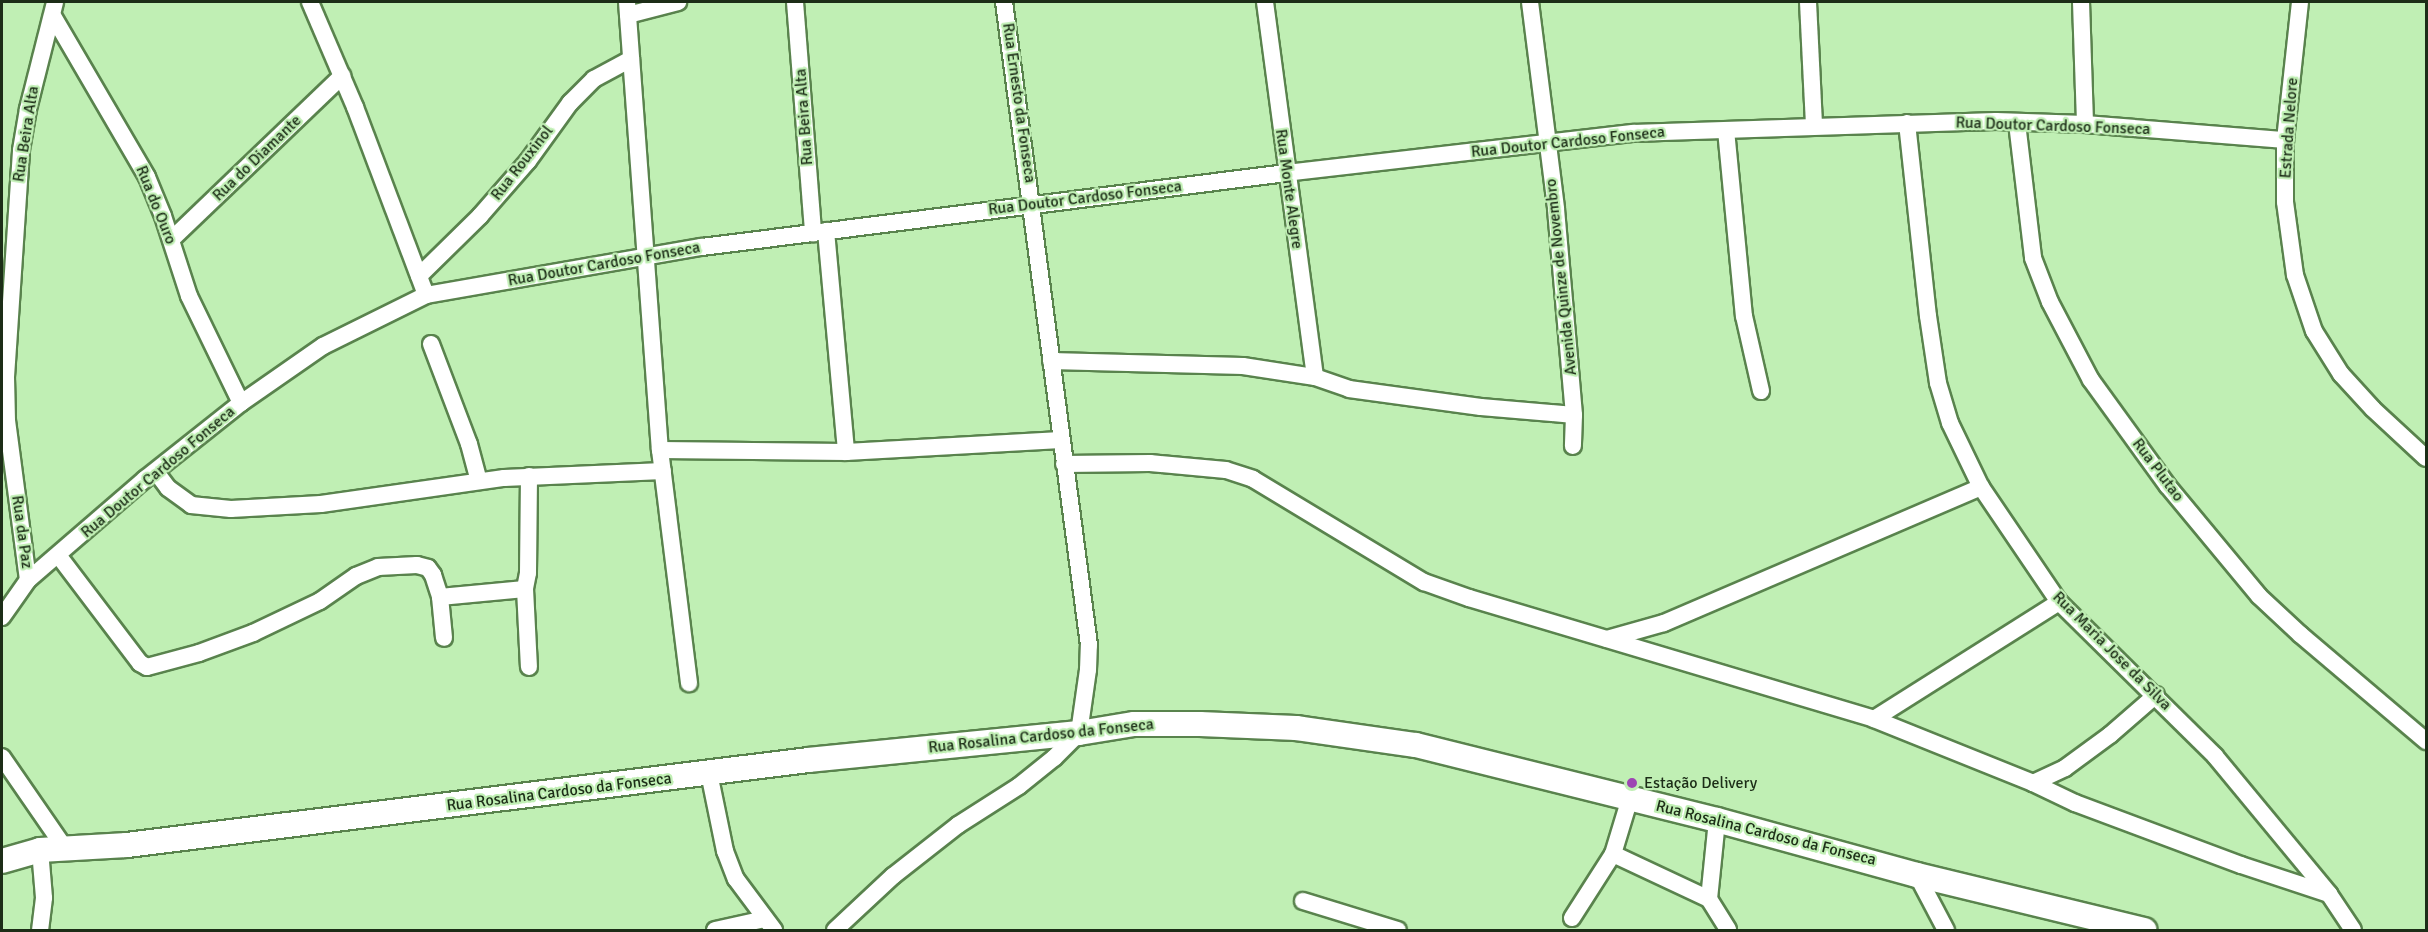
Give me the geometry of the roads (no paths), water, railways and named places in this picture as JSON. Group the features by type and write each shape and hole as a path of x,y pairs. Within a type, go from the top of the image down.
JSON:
{"street":[{"path":"310,2 342,76 426,295"},
{"path":"678,2 627,8 660,450 689,683"},
{"name":"Rua Beira Alta","path":"795,2 846,452"},
{"name":"Rua Ernesto da Fonseca","path":"1004,2 1033,204 1064,464 1089,645 1088,670 1079,733"},
{"name":"Rua Monte Alegre","path":"1265,2 1315,377"},
{"name":"Avenida Quinze de Novembro","path":"1530,2 1556,209 1574,415 1573,446"},
{"path":"1808,2 1814,126"},
{"path":"2081,2 2085,124"},
{"name":"Estrada Nelore","path":"2300,2 2285,141 2285,202 2295,275 2314,331 2341,374 2373,409 2427,458"},
{"name":"Rua Beira Alta","path":"4,374 21,150 28,109 54,9"},
{"name":"Rua do Ouro","path":"54,9 147,177 171,239 189,296 241,403"},
{"name":"Rua Rouxinol","path":"419,276 480,216 528,161 570,103 594,79 631,59"},
{"name":"Rua do Diamante","path":"171,239 342,76"},
{"name":"Rua Doutor Cardoso Fonseca","path":"2,618 28,580 241,403 323,346 426,295 645,257 820,232 1286,173 1633,133 1907,123 2017,123 2085,124 2285,141"},
{"name":"Rua Maria Jose da Silva","path":"1907,123 1928,316 1938,383 1950,423 1981,486 2060,602 2215,756 2329,894 2353,930"},
{"name":"Rua Plutao","path":"2017,123 2033,258 2050,302 2091,380 2167,485 2259,596 2301,635 2427,741"},
{"path":"1726,130 1744,316 1761,391"},
{"path":"431,344 469,444 479,481"},
{"path":"1051,361 1243,366 1315,377 1349,389 1481,407 1574,415"},
{"name":"Rua da Paz","path":"4,374 7,421 28,580"},
{"path":"660,450 846,452 1061,440"},
{"path":"1064,464 1150,463 1226,470 1252,479 1424,582 1606,640 1874,720 2033,783 2075,803 2241,865 2329,894"},
{"path":"156,472 168,488 191,505 231,509 321,504 479,481 663,471"},
{"path":"529,477 528,573 525,589 529,667"},
{"path":"1606,640 1664,623 1981,486"},
{"path":"58,555 140,663 147,667 199,653 253,633 320,602 357,576 378,567 417,565 428,568 434,575 440,597 444,638"},
{"path":"440,597 525,589"},
{"path":"1874,720 2060,602"},
{"path":"2033,783 2065,768 2110,735 2156,695"},
{"name":"Rua Rosalina Cardoso da Fonseca","path":"2,861 39,850 139,843 808,760 1079,733 1134,724 1296,728 1416,745 1717,820 1917,875 2144,930"},
{"path":"835,930 893,876 958,825 1019,786 1054,758 1079,733"},
{"path":"2,757 64,847"},
{"path":"709,773 725,851 736,879 770,925"},
{"path":"1572,918 1613,854 1630,798"},
{"path":"1708,899 1717,820"},
{"path":"39,850 44,898 40,930"},
{"path":"1613,854 1708,899 1728,930"},
{"path":"1917,875 1947,930"},
{"path":"1303,901 1398,930"},
{"path":"714,930 770,925"}],"place":[{"name":"Estação Delivery","path":"1632,783"}]}
